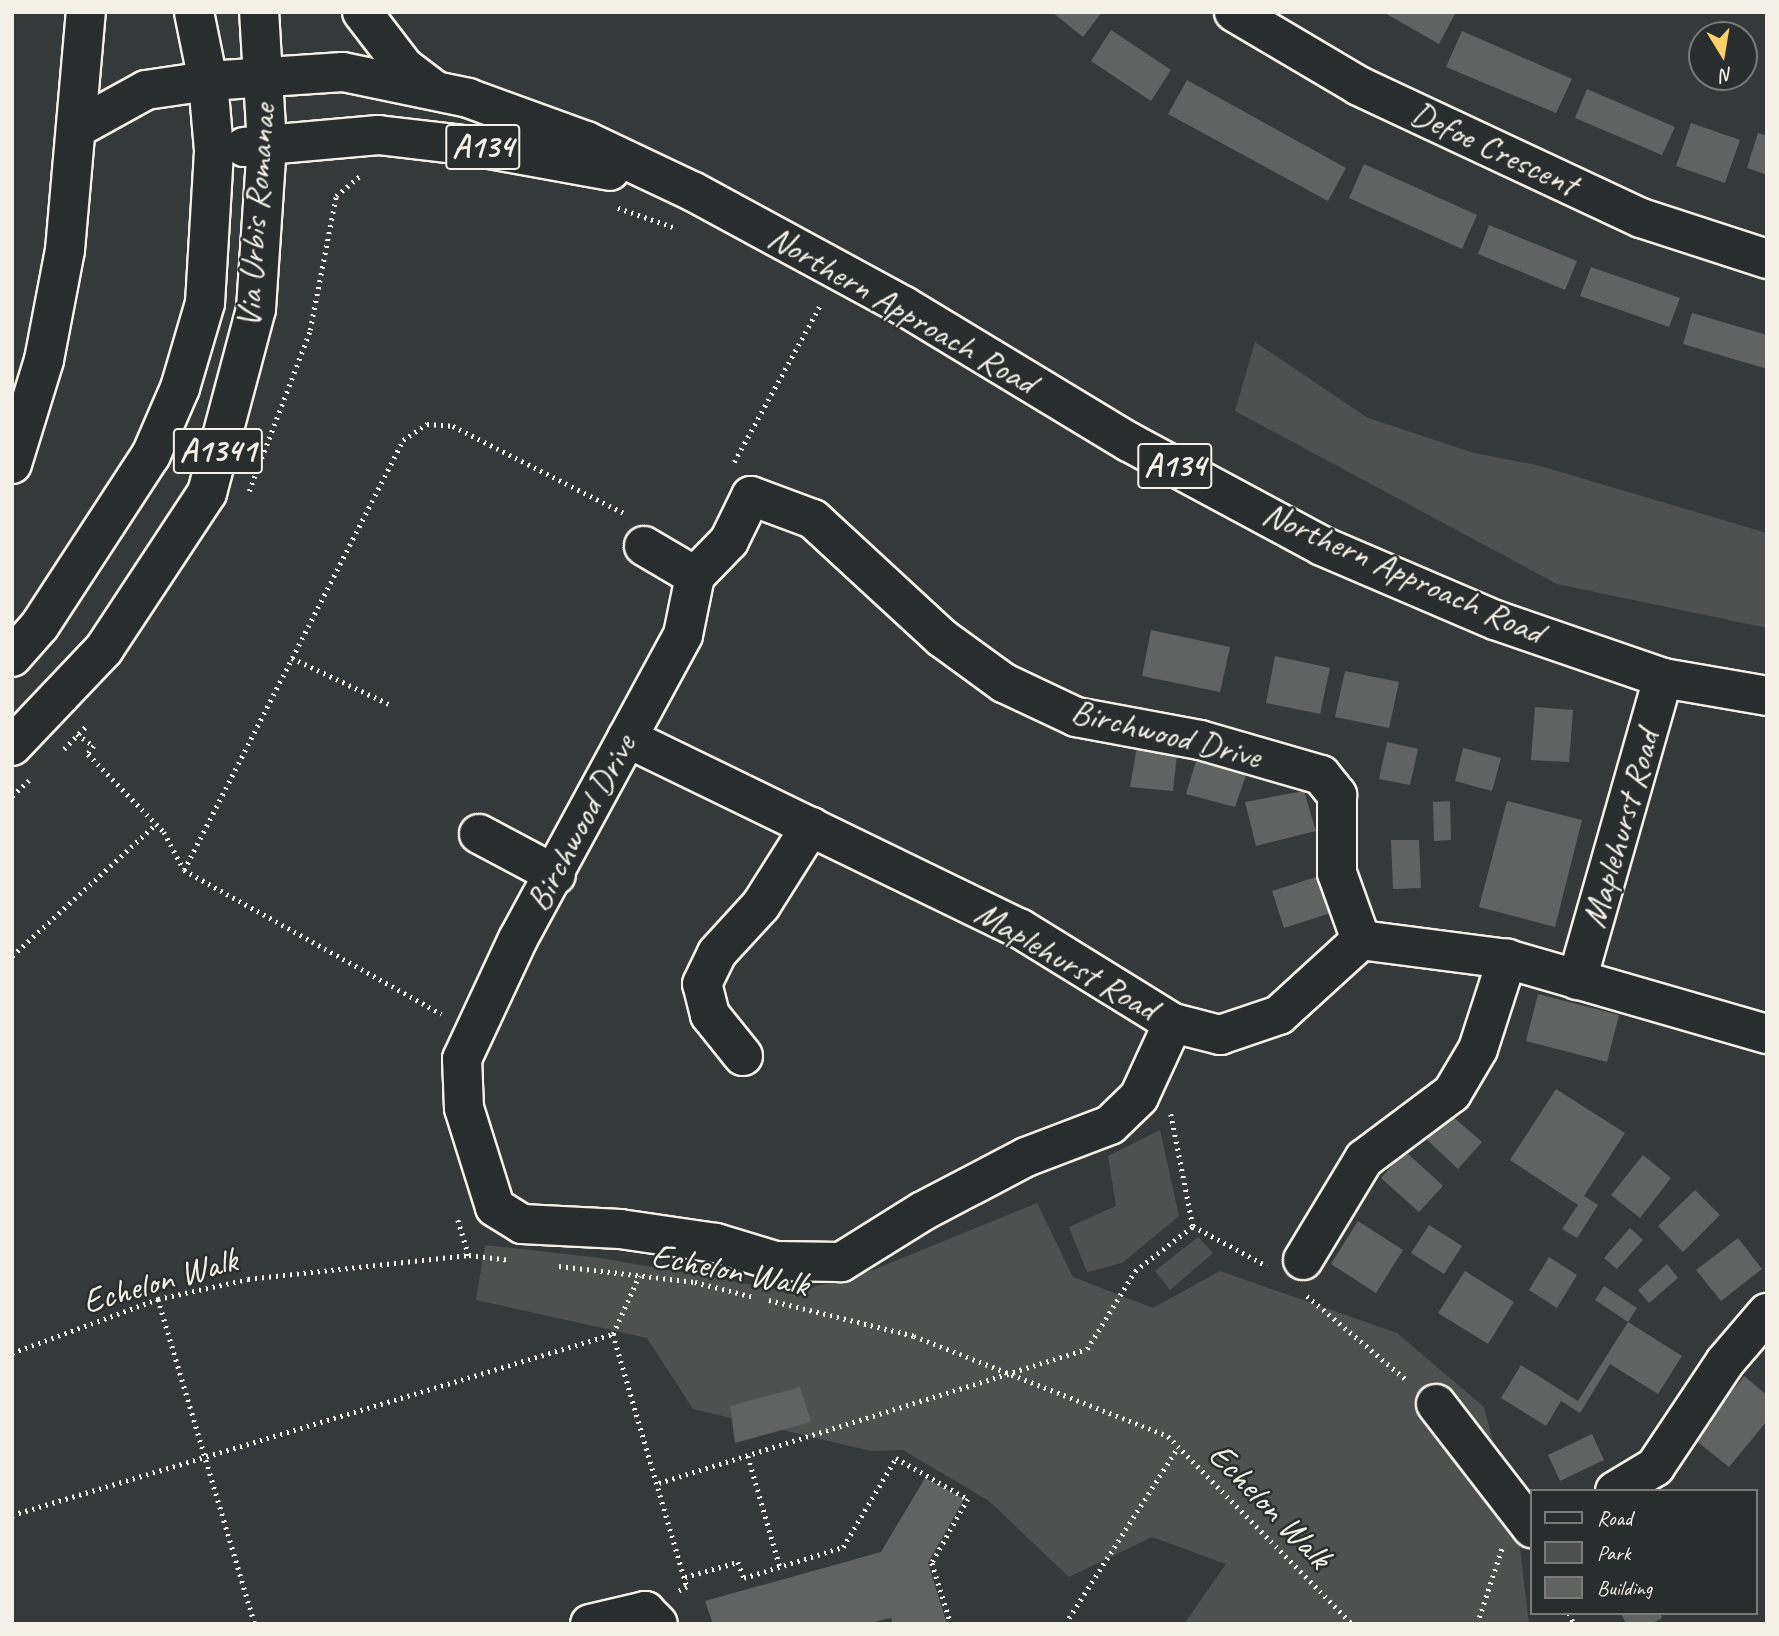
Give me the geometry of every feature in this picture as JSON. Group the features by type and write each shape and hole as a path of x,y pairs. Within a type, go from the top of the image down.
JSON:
{"street":[{"path":"12,464 46,346 65,250 77,128 78,64 86,12"},
{"path":"194,12 208,81"},
{"path":"259,12 265,76"},
{"name":"Northern Approach Road","path":"362,12 404,67 433,89"},
{"name":"Defoe Crescent","path":"1234,12 1359,86 1629,212 1767,259"},
{"name":"Northern Approach Road","path":"77,128 146,90 208,81 343,72 433,89 586,141 694,192 904,306 1129,442 1322,546 1495,620 1663,678 1767,696"},
{"name":"Via Urbis Romanae","path":"12,746 50,709 104,649 206,493 256,309 267,145 265,76"},
{"name":"Via Urbis Romanae","path":"12,657 40,625 151,455 180,388 205,303 214,150 208,81"},
{"name":"Northern Approach Road","path":"214,150 378,135 404,137 581,164 694,192"},
{"name":"Birchwood Drive","path":"1173,1023 1139,1097 1110,1125 1026,1157 923,1211 841,1262 775,1261 716,1243 620,1230 522,1224 495,1207 464,1108 462,1059 518,939 556,875 626,738 683,635 695,576 729,541 751,496 813,519 942,638 1004,683 1076,717 1200,740 1321,775 1337,795 1337,873 1362,940"},
{"path":"639,532 695,576"},
{"name":"Maplehurst Road","path":"1577,980 1663,678"},
{"name":"Maplehurst Road","path":"626,738 1019,929 1173,1023 1220,1035 1279,1015 1362,940"},
{"path":"744,1056 710,1014 702,984 716,953 761,905 811,826"},
{"path":"478,834 556,875"},
{"path":"1362,940 1507,959 1767,1034"},
{"path":"1303,1260 1364,1159 1452,1093 1478,1049 1507,959"},
{"path":"1618,1489 1655,1467 1725,1362 1767,1313"},
{"path":"1436,1404 1524,1517"},
{"path":"590,1624 652,1618"}],"path":[{"path":"245,501 310,330 336,197 368,169"},
{"path":"605,205 678,229"},
{"path":"811,294 835,306"},
{"path":"742,471 734,463 823,300"},
{"path":"184,870 403,440 426,424 453,426 639,532"},
{"path":"292,658 389,704"},
{"path":"50,709 94,746 88,754 156,824 184,870 445,1016 440,1027"},
{"path":"60,753 80,736 96,713"},
{"path":"12,796 32,778"},
{"path":"12,956 156,824"},
{"path":"453,1206 469,1255"},
{"path":"659,1483 1013,1375 1087,1349 1135,1271 1193,1226"},
{"name":"Echelon Walk","path":"12,1353 158,1299 248,1279 469,1255 522,1262"},
{"name":"Echelon Walk","path":"548,1265 695,1282 915,1336 1168,1436 1352,1624"},
{"path":"639,1276 613,1334 659,1483 687,1587 652,1618"},
{"path":"158,1299 202,1457 255,1624"},
{"path":"12,1515 613,1334"},
{"path":"1065,1624 1178,1447"},
{"path":"748,1456 780,1567"},
{"path":"685,1577 738,1562 744,1578 843,1547 897,1458 968,1499 932,1563 951,1624"},
{"path":"1477,1624 1524,1517"}],"green space":[{"path":"1255,342 1368,418 1474,453 1537,465 1767,533 1767,628 1557,584 1235,411"},
{"path":"1160,1130 1179,1216 1122,1263 1087,1272 1069,1227 1116,1206 1108,1156"},
{"path":"1037,1203 1073,1277 1153,1308 1220,1271 1397,1333 1484,1407 1519,1540 1529,1624 1184,1624 1226,1564 1152,1537 1069,1577 989,1501 903,1450 871,1451 693,1409 647,1338 476,1300 485,1245 601,1258 793,1292 858,1276"},
{"path":"1198,1237 1213,1253 1170,1290 1155,1271"}],"building":[{"path":"1052,12 1102,12 1083,37"},
{"path":"1383,12 1456,12 1439,44"},
{"path":"1111,30 1171,70 1151,101 1091,61"},
{"path":"1462,31 1572,79 1556,113 1446,67"},
{"path":"1187,80 1346,168 1328,201 1168,114"},
{"path":"1587,89 1675,127 1662,155 1575,118"},
{"path":"1691,123 1740,140 1725,183 1676,166"},
{"path":"1758,133 1767,136 1767,175 1747,168"},
{"path":"1364,164 1477,215 1462,249 1349,198"},
{"path":"1489,225 1577,261 1565,290 1478,254"},
{"path":"1591,267 1680,298 1669,327 1580,296"},
{"path":"1692,313 1767,335 1767,369 1683,344"},
{"path":"1151,630 1230,647 1220,692 1142,676"},
{"path":"1275,656 1330,668 1320,714 1266,703"},
{"path":"1345,671 1399,682 1389,728 1335,717"},
{"path":"1535,707 1573,710 1569,762 1531,760"},
{"path":"1387,742 1418,749 1410,785 1379,779"},
{"path":"1137,746 1177,755 1173,791 1130,787"},
{"path":"1463,748 1501,758 1492,791 1455,781"},
{"path":"1197,758 1248,769 1235,807 1186,794"},
{"path":"1304,791 1316,831 1256,846 1245,802"},
{"path":"1450,801 1451,840 1434,841 1433,802"},
{"path":"1507,801 1582,820 1555,927 1479,907"},
{"path":"1391,840 1419,840 1421,888 1393,889"},
{"path":"1322,875 1334,912 1284,928 1272,891"},
{"path":"1538,994 1619,1015 1607,1062 1526,1041"},
{"path":"1556,1089 1625,1133 1584,1196 1598,1205 1577,1238 1562,1229 1578,1205 1510,1160"},
{"path":"1444,1109 1482,1142 1458,1169 1421,1134"},
{"path":"1405,1151 1443,1186 1419,1212 1381,1178"},
{"path":"1643,1155 1671,1178 1640,1218 1611,1195"},
{"path":"1695,1190 1720,1215 1683,1252 1658,1226"},
{"path":"1358,1221 1403,1250 1376,1293 1331,1264"},
{"path":"1429,1225 1462,1246 1444,1274 1411,1253"},
{"path":"1630,1228 1643,1240 1617,1269 1604,1258"},
{"path":"1738,1238 1762,1269 1721,1301 1696,1270"},
{"path":"1549,1257 1577,1275 1557,1308 1529,1290"},
{"path":"1667,1264 1678,1278 1649,1303 1638,1290"},
{"path":"1465,1271 1514,1302 1488,1344 1438,1313"},
{"path":"1604,1286 1637,1308 1628,1322 1595,1300"},
{"path":"1628,1322 1682,1356 1658,1394 1610,1364 1580,1413 1561,1401 1546,1426 1501,1398 1521,1365 1578,1401"},
{"path":"1744,1376 1767,1395 1767,1421 1729,1467 1694,1439"},
{"path":"800,1387 811,1422 735,1443 730,1406"},
{"path":"1592,1434 1604,1460 1560,1481 1548,1455"},
{"path":"925,1478 964,1499 928,1563 947,1624 893,1624 891,1618 866,1624 713,1624 705,1601 881,1552"},
{"path":"1622,1615 1661,1615 1662,1618 1651,1624 1626,1624"}]}
